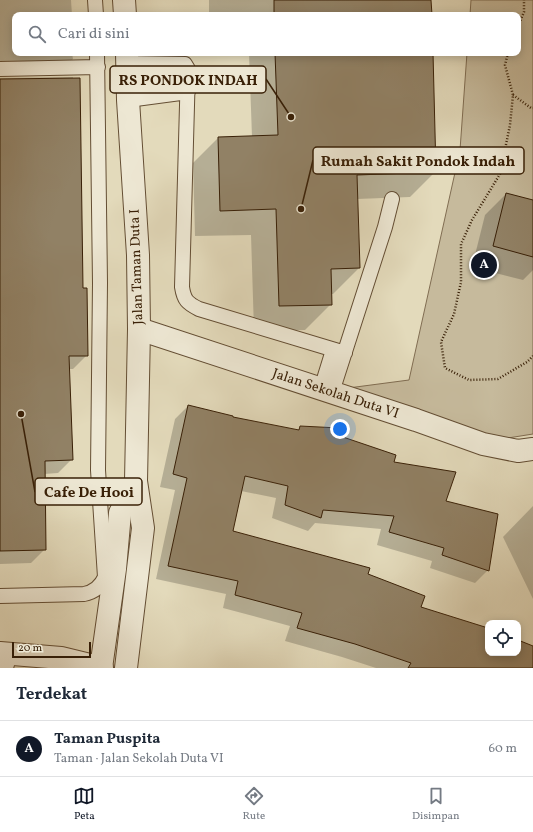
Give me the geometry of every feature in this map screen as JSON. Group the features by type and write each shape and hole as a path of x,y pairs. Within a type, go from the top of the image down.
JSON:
{"street":[{"path":"124,0 125,12"},
{"name":"Jalan Taman Duta I","path":"126,668 143,528 136,481 139,329 138,255 128,100 127,58"},
{"name":"Jalan Sekolah Duta VI","path":"139,329 416,420 483,444 518,451 533,449"},
{"name":"Jalan Taman Duta I","path":"101,668 115,569 120,513 136,481"},
{"path":"6,658 61,658 101,668"}],"lane":[{"path":"95,0 96,12"},
{"path":"0,596 90,593 98,588 105,577 98,470 100,283 97,56"},
{"path":"127,58 185,64 188,69 182,287 183,297 190,305 199,309 339,351"},
{"path":"0,69 98,67"},
{"path":"128,100 188,92"},
{"path":"326,390 385,227 392,199"}],"path":[{"path":"521,19 524,12 524,0"},
{"path":"507,56 505,65 513,95 510,125 500,174 472,220 461,244 461,282 454,314 441,342 445,368 469,380 498,378 527,362 533,356"},
{"path":"513,95 533,108"}],"shaded area":[{"path":"471,0 533,0 533,434 483,442 333,390 409,380 460,150 467,56 521,56 521,12 470,12"}],"building":[{"path":"274,0 431,0 432,12 274,12"},
{"path":"275,56 433,56 436,172 357,175 360,268 331,269 332,305 279,306 276,209 220,211 218,137 278,135"},
{"path":"80,78 83,288 87,288 88,356 69,356 73,460 45,461 46,550 0,551 0,79"},
{"path":"506,193 533,200 533,257 493,246"},
{"path":"188,405 233,417 299,430 300,426 339,428 337,435 396,455 394,462 456,472 446,501 498,514 489,571 442,555 444,548 389,532 394,516 323,510 321,518 285,505 288,486 245,476 233,531 370,568 368,574 425,596 421,607 485,627 485,656 521,656 521,641 533,646 533,668 408,668 411,663 355,644 297,628 302,613 235,595 238,581 168,566 187,478 173,474"}],"place":[{"name":"RS PONDOK INDAH","path":"291,117"},
{"name":"Rumah Sakit Pondok Indah","path":"301,209"},
{"name":"Taman Puspita","path":"484,265"},
{"name":"Cafe De Hooi","path":"21,414"}]}
